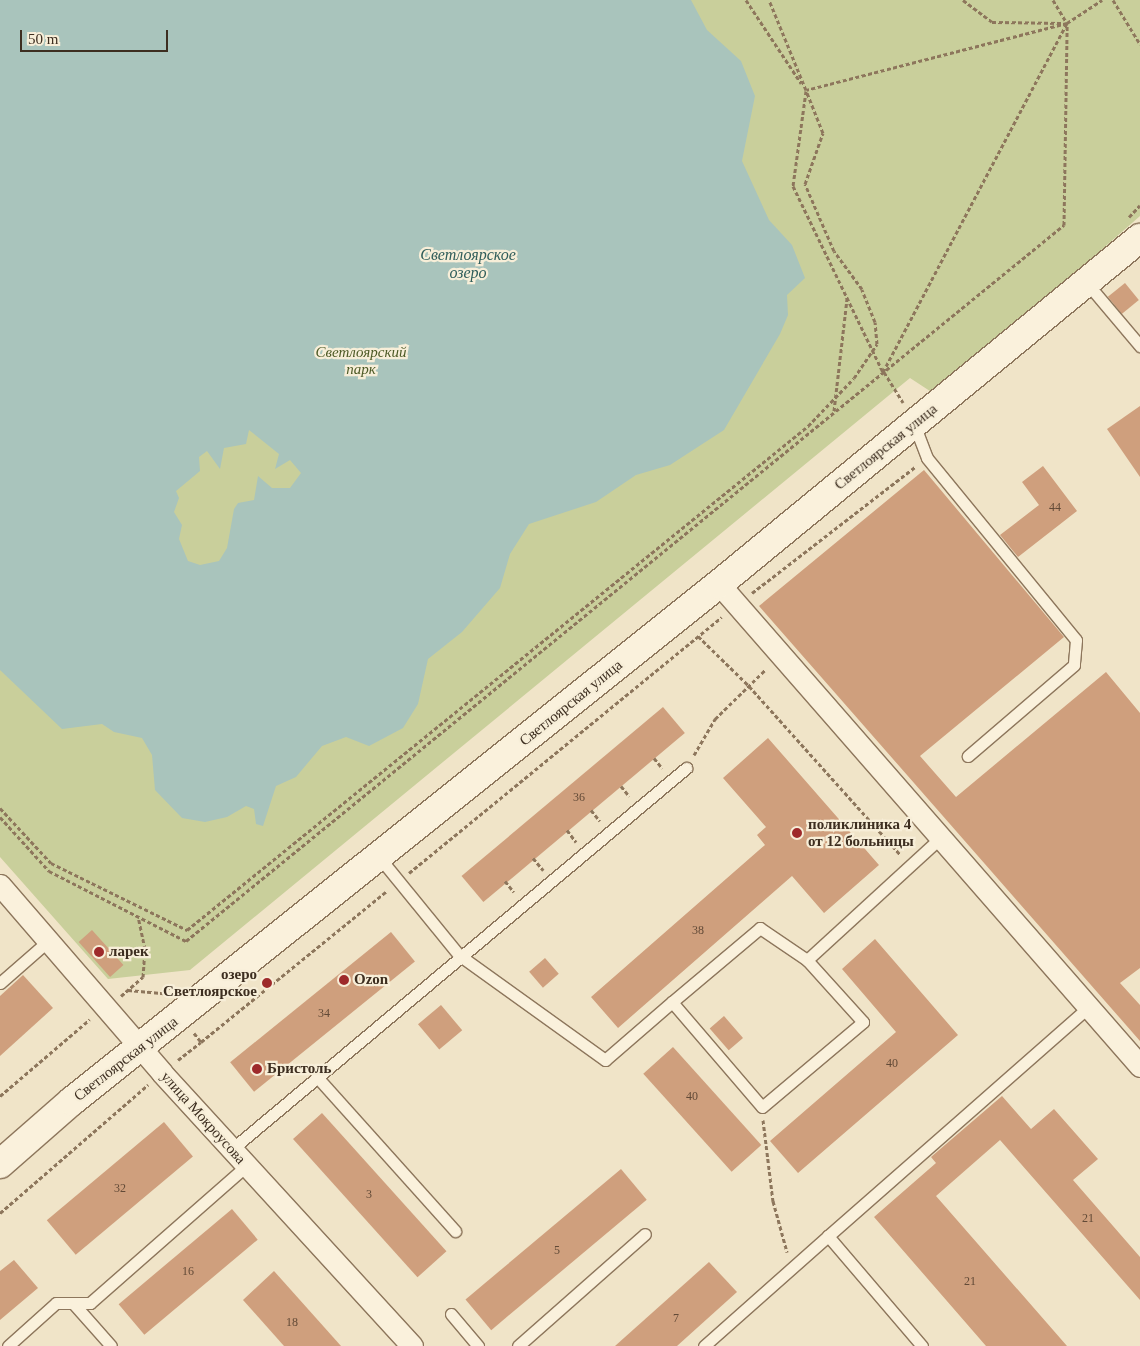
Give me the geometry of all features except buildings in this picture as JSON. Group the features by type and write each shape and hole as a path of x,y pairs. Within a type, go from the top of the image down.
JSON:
{"main road":[{"name":"Светлоярская улица","path":"0,1164 140,1048 719,584 909,415 1086,282 1140,238"}],"street":[{"path":"719,584 1140,1066"},
{"name":"улица Мокроусова","path":"1,887 162,1073 412,1346"}],"lane":[{"path":"1086,282 1140,346"},
{"path":"909,415 927,458 1076,640 1074,665 968,756"},
{"path":"232,1149 458,955 686,768"},
{"path":"807,960 941,838"},
{"path":"379,857 458,955 605,1060 672,1002 760,928 807,960 863,1022 762,1107 672,1002"},
{"path":"0,983 48,941"},
{"path":"704,1346 1089,1007"},
{"path":"317,1077 456,1231"},
{"path":"8,1346 56,1303 90,1302 247,1165"},
{"path":"518,1346 645,1234"},
{"path":"828,1236 922,1346"},
{"path":"74,1303 111,1346"},
{"path":"451,1314 478,1346"}],"path":[{"path":"746,0 806,90 793,186 872,351 909,415"},
{"path":"0,808 51,863 187,930 808,426 836,397 877,344 875,322 862,289 830,243 805,184 823,134 769,0"},
{"path":"963,0 992,22 1067,23"},
{"path":"0,817 49,871 186,941 1064,225 1067,23 1053,0"},
{"path":"806,90 1067,23 1102,0"},
{"path":"1113,0 1140,44"},
{"path":"883,372 1067,23"},
{"path":"834,412 847,298"},
{"path":"0,1213 162,1073 737,604 927,458"},
{"path":"698,636 749,686 910,866"},
{"path":"686,768 715,719 781,654"},
{"path":"0,1096 80,1026 106,1009 143,977 145,949 138,915"},
{"path":"164,993 201,1042"},
{"path":"762,1107 773,1201 792,1268"}],"green space":[{"name":"Светлоярское озеро","path":"0,0 1140,0 1140,216 936,395 910,378 190,970 108,979 0,857"}],"water":[{"name":"Светлоярское озеро","path":"0,0 691,0 707,30 741,61 755,96 742,161 769,220 792,245 805,278 787,295 788,315 780,334 724,430 670,465 636,475 596,502 529,524 510,554 500,588 462,632 428,659 418,704 403,728 369,746 346,737 322,746 296,777 276,786 263,826 256,824 254,809 246,806 227,817 205,822 182,818 155,790 152,755 142,738 114,732 102,724 62,729 0,670","holes":["249,430 279,454 275,469 290,460 301,473 290,488 272,488 258,476 254,500 238,503 234,509 227,548 219,561 200,565 188,561 179,539 182,525 174,512 179,498 176,491 200,471 199,457 207,451 220,469 224,448 246,444"]}],"place":[{"name":"поликлиника 4 от 12 больницы","path":"797,833"},
{"name":"ларек","path":"99,952"},
{"name":"Ozon","path":"344,980"},
{"name":"озеро Светлоярское","path":"267,983"},
{"name":"Бристоль","path":"257,1069"}],"park label":[{"name":"Светлоярский парк","path":"361,360"}]}
